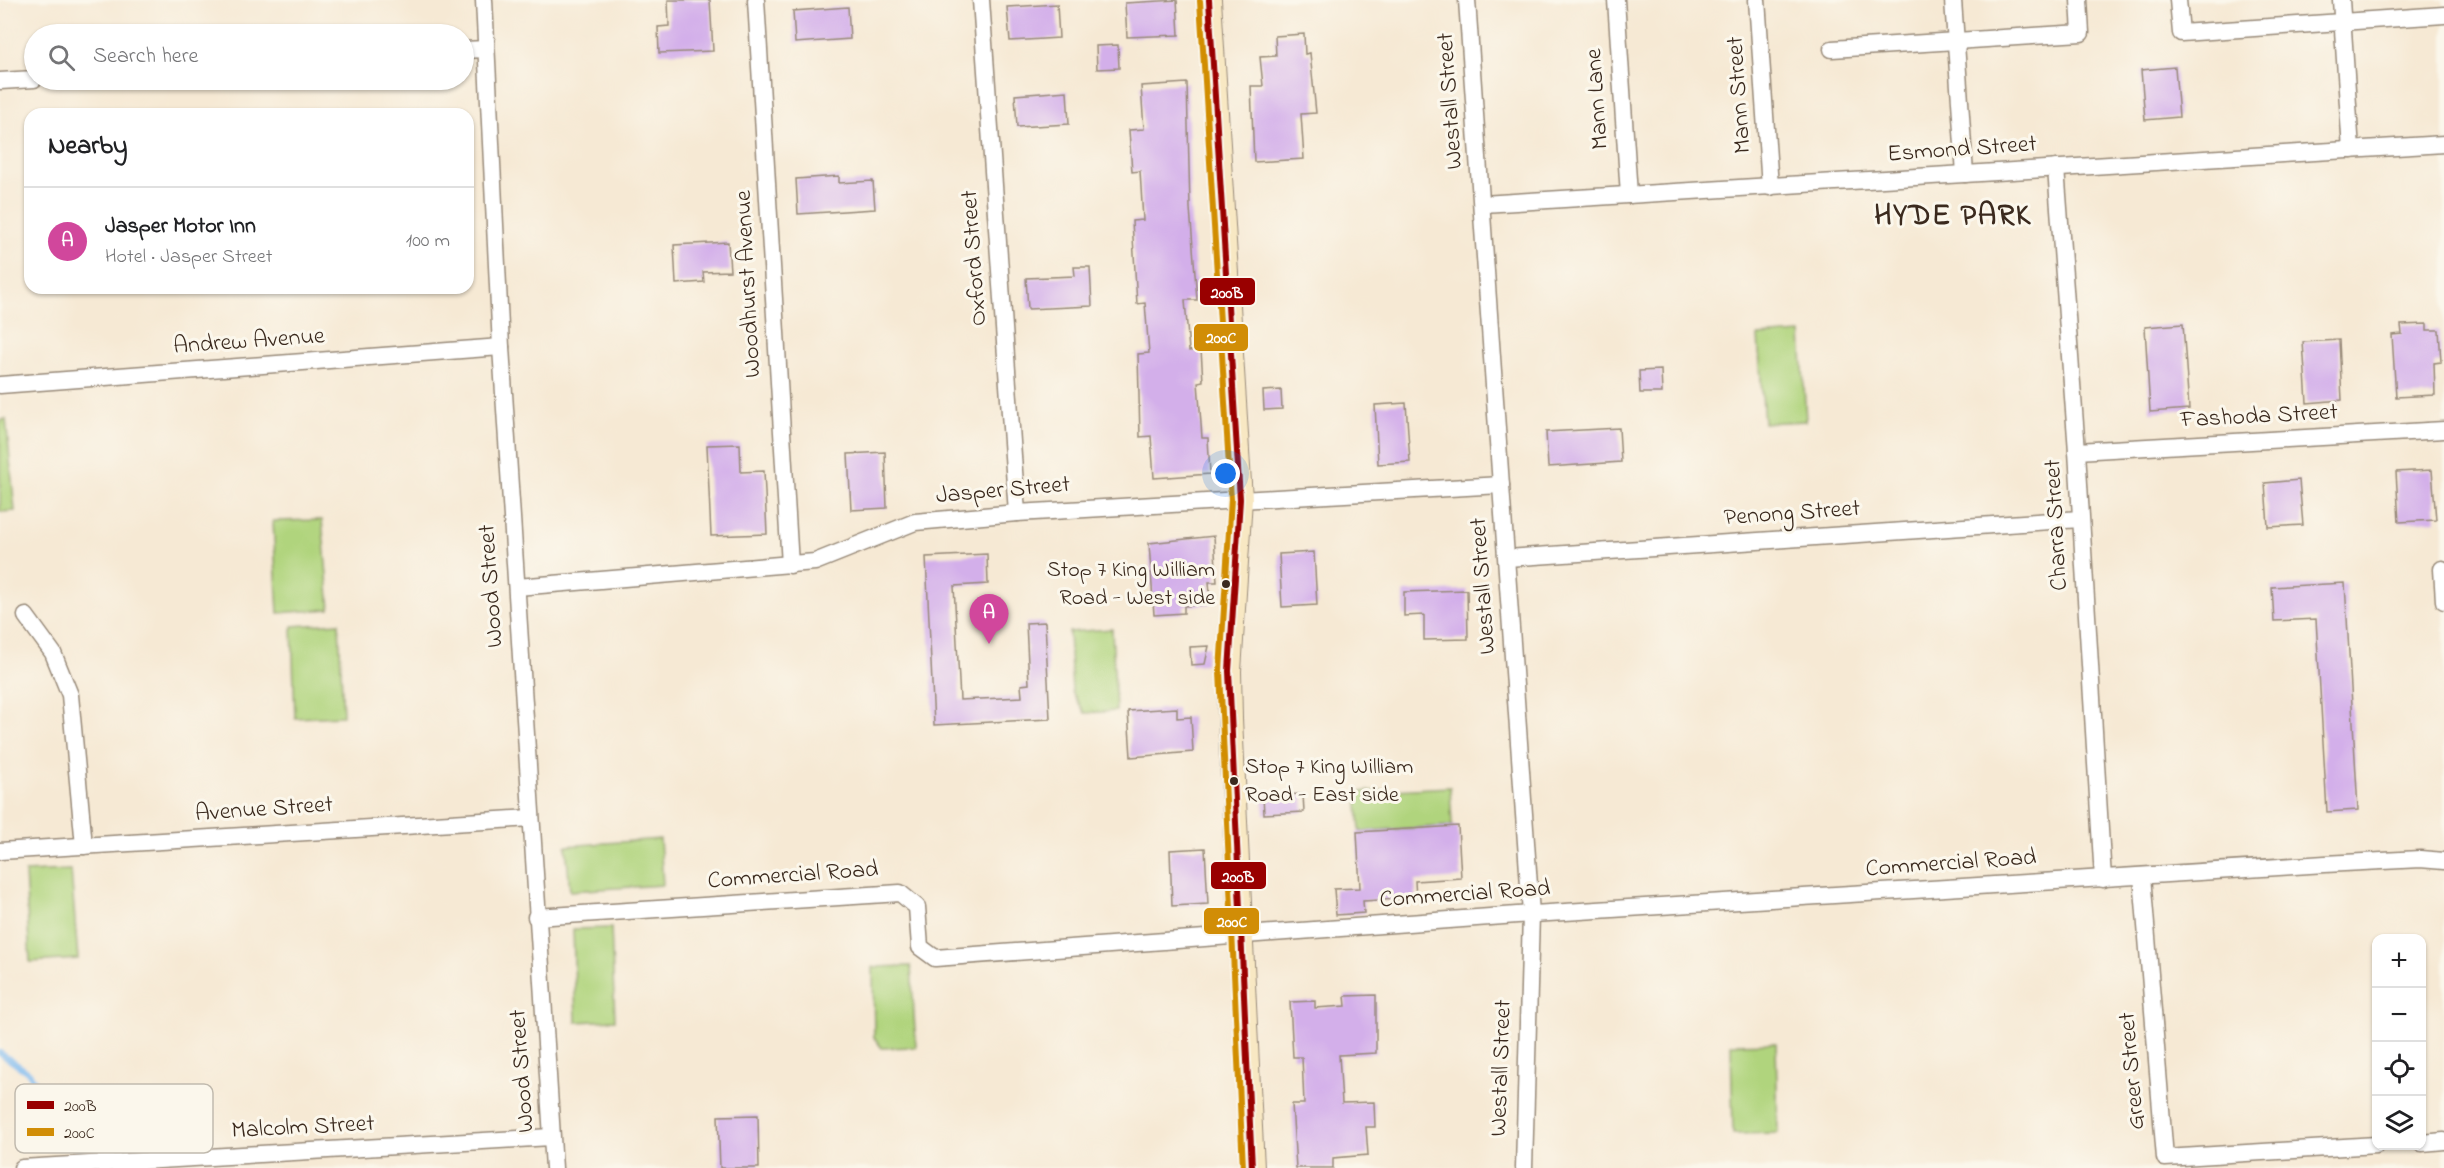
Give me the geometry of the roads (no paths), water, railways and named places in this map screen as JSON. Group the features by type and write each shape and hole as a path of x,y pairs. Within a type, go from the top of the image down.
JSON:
{"main road":[{"path":"1209,0 1240,499 1229,671 1252,1168"}],"street":[{"name":"Wood Street","path":"484,0 501,347 554,1168"},
{"name":"Woodhurst Avenue","path":"756,0 790,565"},
{"name":"Oxford Street","path":"981,0 1017,513"},
{"name":"Westall Street","path":"1467,0 1531,914 1524,1168"},
{"name":"Mann Lane","path":"1616,0 1629,195"},
{"name":"Mann Street","path":"1757,0 1770,187"},
{"path":"1953,0 1965,174"},
{"path":"1832,49 2081,33 2079,0"},
{"path":"2178,0 2181,33 2444,15"},
{"path":"2341,0 2351,150"},
{"path":"474,50 486,49"},
{"path":"0,81 24,80"},
{"name":"Esmond Street","path":"1483,204 2444,144"},
{"name":"Charra Street","path":"2056,168 2077,452 2103,879"},
{"name":"Andrew Avenue","path":"0,385 501,347"},
{"name":"Fashoda Street","path":"2077,452 2444,430"},
{"name":"Jasper Street","path":"516,587 815,562 915,522 1017,513 1501,485"},
{"name":"Penong Street","path":"1507,558 2080,519"},
{"path":"2442,569 2444,602"},
{"path":"26,616 53,653 70,695 84,846"},
{"name":"Avenue Street","path":"0,851 531,818"},
{"name":"Commercial Road","path":"536,917 900,893 917,907 920,947 935,958 1531,914 2420,858 2444,861"},
{"name":"Greer Street","path":"2142,876 2164,1158 2372,1145"},
{"name":"Malcolm Street","path":"22,1168 551,1137"},
{"path":"2426,1143 2444,1141"}],"waterway":[{"path":"0,1053 29,1073 36,1084"},
{"path":"81,1153 92,1159"}],"place":[{"name":"Stop 7 King William Road - West side","path":"1226,584"},
{"name":"Jasper Motor Inn","path":"989,644"},
{"name":"Stop 7 King William Road - East side","path":"1234,781"}],"district":[{"name":"HYDE PARK","path":"1953,217"}]}
